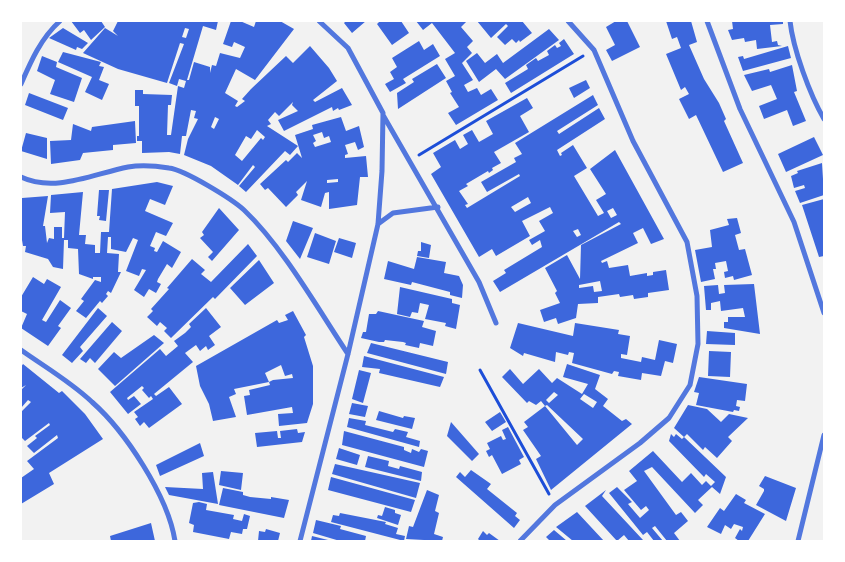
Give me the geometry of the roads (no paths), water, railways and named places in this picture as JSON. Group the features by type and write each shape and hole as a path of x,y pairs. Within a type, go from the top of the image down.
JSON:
{"street":[{"path":"21,84 30,62 49,31 60,21"},
{"path":"319,21 348,48 479,282 496,323"},
{"path":"520,541 555,505 640,444 669,418 690,385 698,344 697,296 687,242 633,140 594,50 568,21"},
{"path":"707,21 740,108 794,222 824,313"},
{"path":"790,21 799,56 816,104 824,119"},
{"path":"300,541 348,354 378,224 383,113"},
{"path":"21,177 34,183 55,184 130,166 170,168 198,180 243,209 268,236 348,354"},
{"path":"378,224 392,213 438,207"},
{"path":"21,350 91,401 116,426 158,491 175,541"},
{"path":"798,541 824,435"}]}
